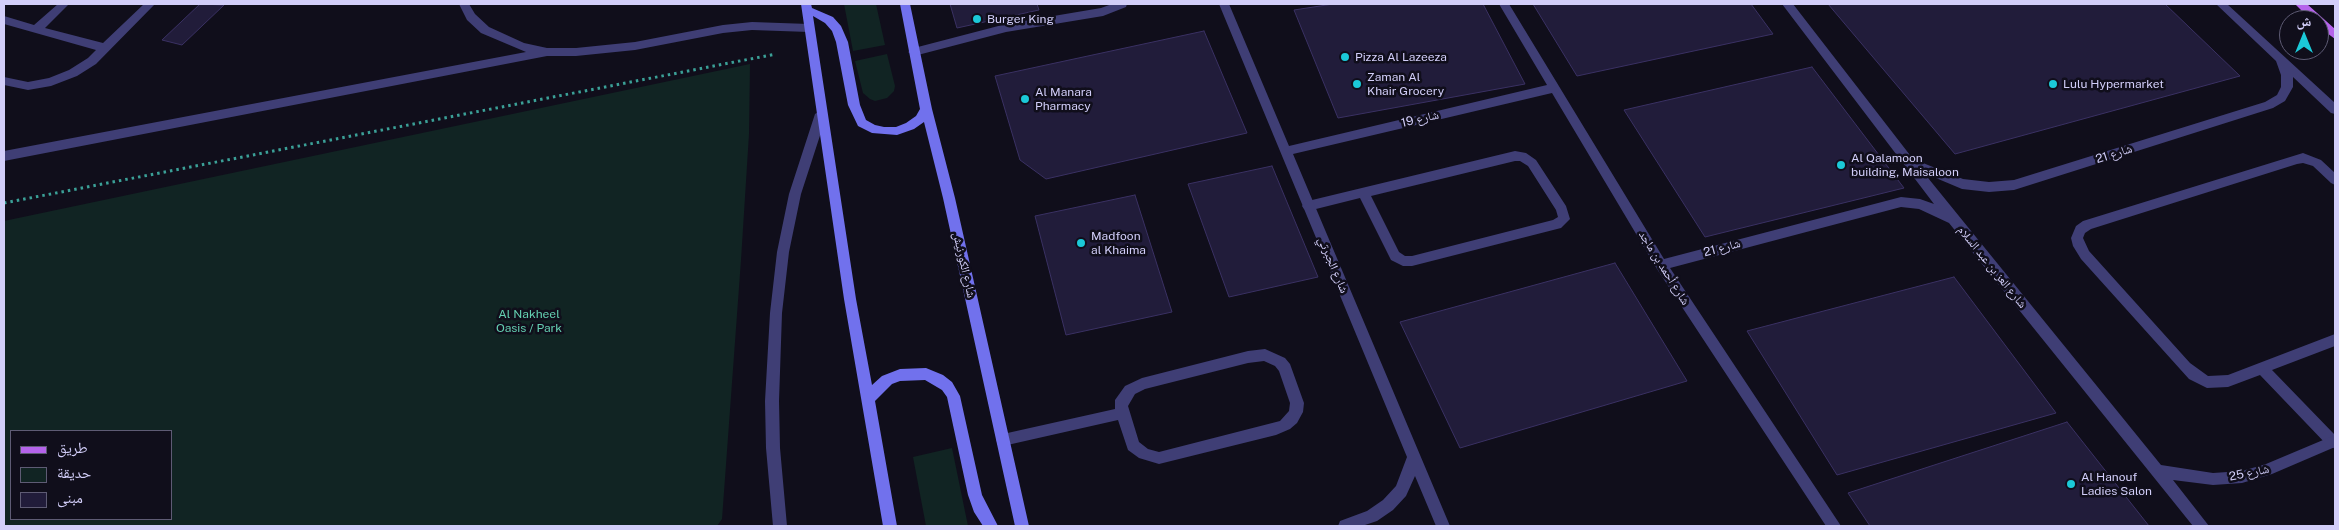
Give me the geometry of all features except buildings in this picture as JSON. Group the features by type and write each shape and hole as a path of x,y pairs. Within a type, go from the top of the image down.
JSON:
{"main road":[{"name":"شارع الكورنيش","path":"905,4 926,109 949,198 1022,526"},
{"path":"807,7 821,114 890,526"},
{"path":"807,7 830,20 837,29 842,42 854,104 862,123 872,129 884,132 897,130 910,126 920,119 926,109"},
{"path":"868,399 881,384 900,375 926,374 938,379 947,386 953,396 978,507 991,526"}],"street":[{"path":"36,30 64,4"},
{"path":"4,82 28,86 50,82 72,74 92,60 150,4"},
{"path":"464,4 471,18 485,30 522,47 548,52"},
{"path":"914,52 1006,28 1103,12 1122,4"},
{"name":"شارع الجبرتي","path":"1224,4 1443,526"},
{"name":"شارع أحمد بن ماجد","path":"1504,4 1661,264 1834,526"},
{"name":"شارع العز بن عبد السلام","path":"1787,4 1955,222 2202,526"},
{"path":"2221,4 2281,62 2335,110"},
{"path":"4,20 105,48"},
{"path":"4,156 548,52 576,52 628,47 723,29 781,26 809,28"},
{"name":"شارع 21","path":"1908,161 1962,184 1989,187 2014,185 2269,105 2281,98 2287,88 2287,75 2281,62"},
{"name":"شارع 19","path":"1287,151 1554,88"},
{"path":"780,526 773,448 772,392 776,314 783,252 795,194 821,114"},
{"path":"1308,206 1364,192 1508,157 1522,156 1532,163 1562,208 1564,218 1557,224 1412,261 1403,261 1395,256 1364,192"},
{"path":"2335,180 2316,163 2303,158 2297,159 2087,225 2080,230 2077,238 2079,246 2085,255 2194,376 2206,382 2218,383 2335,340"},
{"name":"شارع 21","path":"1661,264 1901,202 1920,204 1939,211 1955,222"},
{"path":"1265,355 1280,362 1285,368 1297,402 1296,412 1292,419 1276,429 1159,458 1144,454 1132,446 1122,414 1122,400 1125,394 1142,384 1248,357 1265,355"},
{"path":"2262,368 2334,442"},
{"path":"1003,440 1122,414"},
{"name":"شارع 25","path":"2158,471 2213,479 2242,477 2267,470 2334,442"},
{"path":"1345,526 1372,516 1388,505 1400,491 1410,474 1414,456"}],"path":[{"path":"4,203 812,47"}],"green space":[{"path":"844,4 876,4 885,45 853,51"},
{"path":"887,54 895,86 894,91 887,98 875,101 863,93 855,61"},
{"name":"Al Nakheel Oasis / Park","path":"750,64 749,134 741,260 722,519 717,526 4,526 4,221"},
{"path":"952,448 968,526 926,526 913,457"}],"place":[{"name":"Burger King","path":"977,19"},
{"name":"Pizza Al Lazeeza","path":"1345,57"},
{"name":"Zaman Al Khair Grocery","path":"1357,84"},
{"name":"Lulu Hypermarket","path":"2053,84"},
{"name":"Al Manara Pharmacy","path":"1025,99"},
{"name":"Al Qalamoon building, Maisaloon","path":"1841,165"},
{"name":"Madfoon al Khaima","path":"1081,243"},
{"name":"Al Hanouf Ladies Salon","path":"2071,484"}]}
